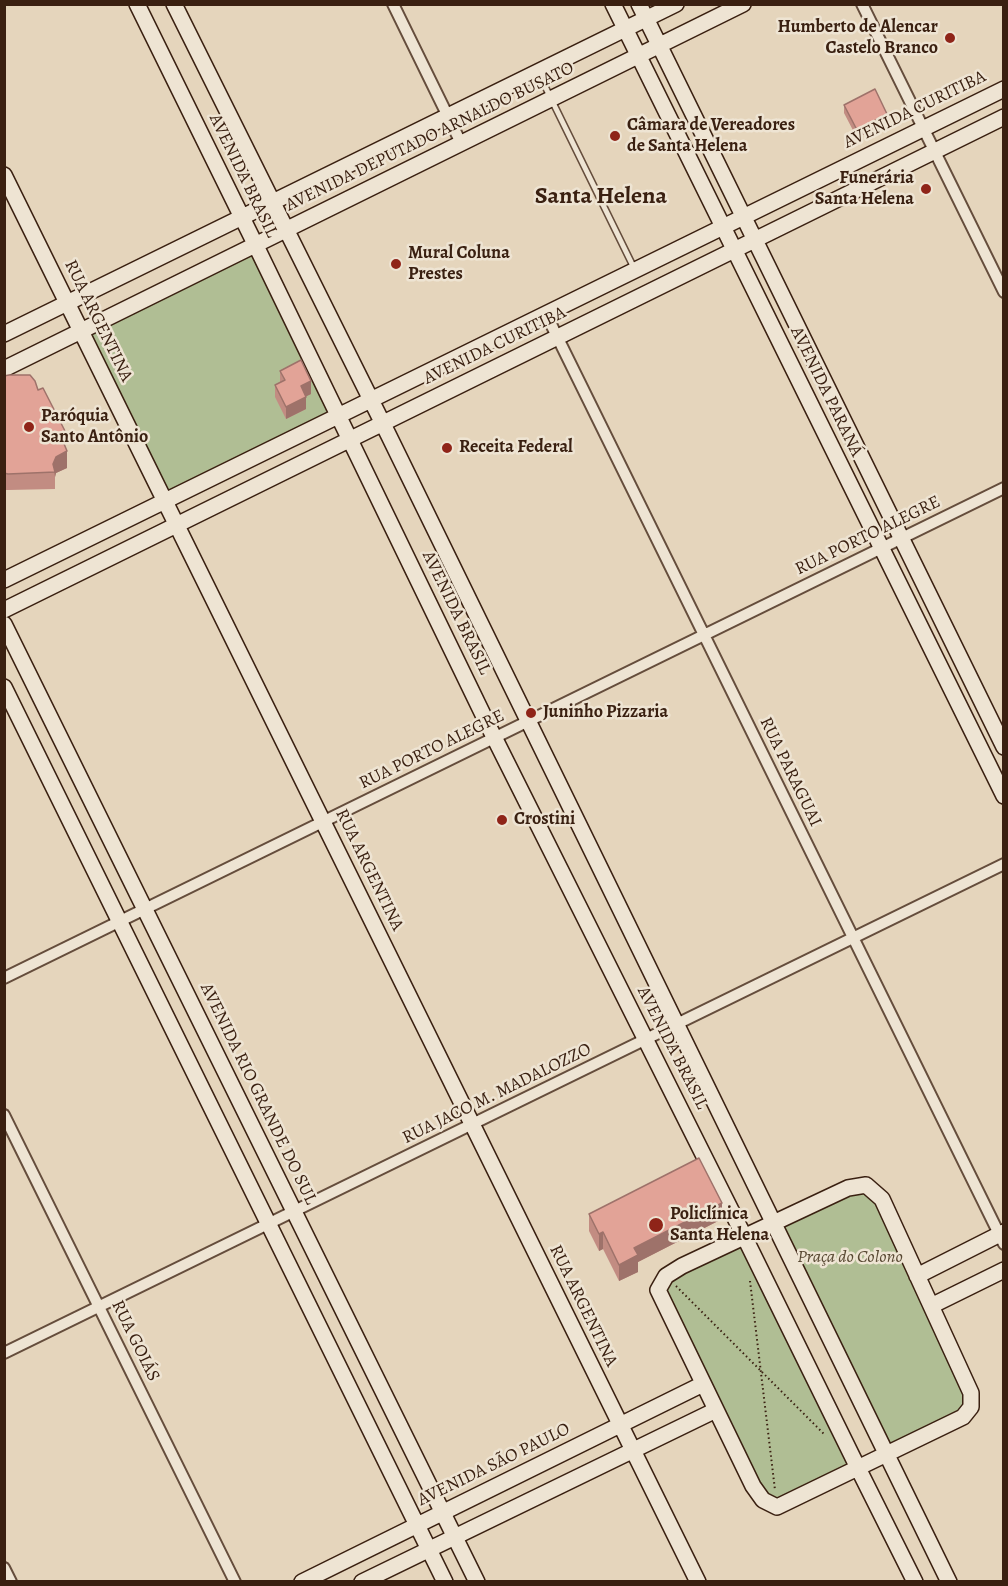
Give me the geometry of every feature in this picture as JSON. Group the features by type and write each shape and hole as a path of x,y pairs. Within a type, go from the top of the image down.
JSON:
{"street":[{"name":"AVENIDA BRASIL","path":"137,4 495,738 915,1581"},
{"name":"AVENIDA BRASIL","path":"174,4 371,400 949,1581"},
{"path":"393,4 461,143"},
{"name":"AVENIDA PARANÁ","path":"614,4 1004,796"},
{"name":"AVENIDA PARANÁ","path":"639,4 1004,747"},
{"name":"AVENIDA DEPUTADO ARNALDO BUSATO","path":"4,334 676,4"},
{"name":"AVENIDA DEPUTADO ARNALDO BUSATO","path":"4,369 743,4"},
{"path":"862,4 1004,292"},
{"name":"AVENIDA CURITIBA","path":"4,580 1004,89"},
{"name":"AVENIDA CURITIBA","path":"4,610 1004,117"},
{"path":"677,134 697,124"},
{"name":"RUA ARGENTINA","path":"4,175 698,1581"},
{"name":"RUA PARAGUAI","path":"546,314 1002,1237"},
{"path":"788,359 808,349"},
{"name":"RUA PORTO ALEGRE","path":"4,978 1004,488"},
{"name":"AVENIDA RIO GRANDE DO SUL","path":"4,624 477,1581"},
{"path":"4,687 445,1581"},
{"name":"RUA JACO M. MADALOZZO","path":"4,1353 1004,864"},
{"name":"RUA GOIÁS","path":"4,1114 235,1581"},
{"path":"866,1185 882,1199 971,1393 971,1407 963,1417 777,1507 763,1500 753,1486 658,1290 666,1276 682,1266 774,1222 848,1188 866,1185"},
{"path":"917,1276 1002,1237"},
{"path":"931,1306 1004,1270"},
{"name":"AVENIDA SÃO PAULO","path":"302,1581 703,1384"},
{"path":"362,1581 716,1410"},
{"path":"4,1568 11,1581"}],"lane":[{"path":"538,72 635,270"}],"path":[{"path":"666,1276 825,1436"},
{"path":"750,1281 777,1507"}],"green space":[{"path":"255,254 334,414 167,495 87,333"},
{"name":"Praça do Colono","path":"866,1191 878,1202 966,1394 966,1405 960,1413 888,1447 780,1225 851,1192"},
{"name":"Praça do Colono","path":"742,1243 851,1465 780,1500 766,1496 664,1292 668,1282"}],"building":[{"path":"875,89 887,114 857,130 844,105"},
{"path":"301,360 311,381 301,386 306,397 286,407 275,385 285,380 280,371"},
{"name":"Paróquia Santo Antônio","path":"30,375 38,390 43,388 65,431 60,434 67,451 56,457 53,464 55,472 4,473 4,376"},
{"name":"Policlínica Santa Helena","path":"699,1158 722,1203 634,1248 638,1255 619,1265 603,1232 599,1234 589,1214"}],"place":[{"name":"Humberto de Alencar Castelo Branco","path":"950,38"},
{"name":"Câmara de Vereadores de Santa Helena","path":"615,136"},
{"name":"Funerária Santa Helena","path":"926,189"},
{"name":"Mural Coluna Prestes","path":"396,264"},
{"name":"Paróquia Santo Antônio","path":"29,427"},
{"name":"Receita Federal","path":"447,448"},
{"name":"Juninho Pizzaria","path":"531,713"},
{"name":"Crostini","path":"502,820"},
{"name":"Policlínica Santa Helena","path":"656,1225"}],"district":[{"name":"Santa Helena","path":"601,197"}]}
